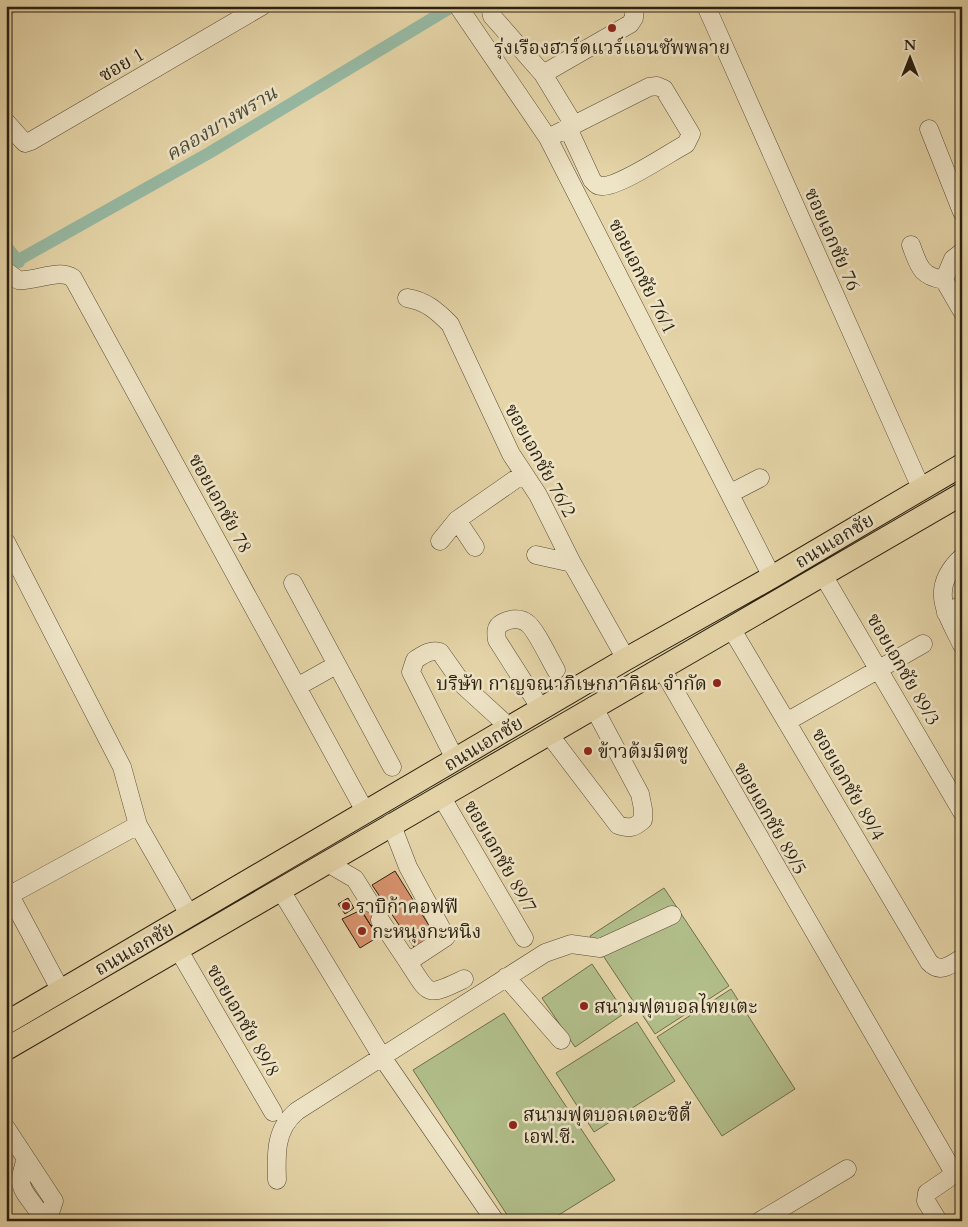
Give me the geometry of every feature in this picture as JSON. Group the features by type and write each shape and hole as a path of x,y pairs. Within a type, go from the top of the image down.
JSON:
{"main road":[{"name":"ถนนเอกชัย","path":"6,1023 366,813 509,727 772,577 962,465"},
{"name":"ถนนเอกชัย","path":"6,1049 391,823 441,796 593,706 962,494"},
{"path":"192,915 195,927 201,931 208,931"},
{"path":"164,931 175,936 178,948"}],"street":[{"name":"ซอย 1","path":"6,122 22,140 31,142 262,6"},
{"path":"490,6 492,16 543,74 571,127 596,186 603,187 618,182 686,144 691,134 664,89 658,86 649,87 571,127 548,138"},
{"path":"543,74 630,24 634,18 634,6"},
{"name":"ซอยเอกชัย 76","path":"706,6 921,488"},
{"name":"ซอยเอกชัย 76/1","path":"460,11 548,138 731,493 772,577"},
{"path":"929,130 962,212"},
{"path":"911,245 920,268 930,277 944,280 962,311"},
{"path":"944,280 953,259 962,252"},
{"name":"ซอยเอกชัย 78","path":"7,272 18,280 60,274 68,274 73,278 366,813"},
{"name":"ซอยเอกชัย 76/2","path":"407,298 420,300 435,310 450,324 465,353 488,408 523,474 538,495 572,563 626,659"},
{"path":"440,542 458,520 523,474"},
{"path":"731,493 760,478"},
{"path":"458,520 475,547"},
{"path":"6,542 79,687 122,767 138,825 192,915"},
{"path":"536,554 572,563"},
{"path":"961,643 954,609 941,589 945,578 962,557"},
{"name":"ซอยเอกชัย 89/3","path":"823,575 880,668 962,812"},
{"path":"292,584 392,767"},
{"path":"541,709 497,640 495,632 499,624 508,620 518,619 528,623 556,670"},
{"name":"ซอยเอกชัย 89/4","path":"731,628 788,721 929,962 936,968 942,968 962,958"},
{"path":"788,721 923,644"},
{"path":"456,759 411,672 414,660 434,650 440,652 464,686 509,727"},
{"path":"297,687 336,665"},
{"name":"ซอยเอกชัย 89/5","path":"661,667 764,850 958,1171"},
{"path":"548,733 618,825 628,828 635,827 643,820 640,794 593,706"},
{"name":"ซอยเอกชัย 89/7","path":"441,796 524,938"},
{"path":"391,823 408,868 446,934 444,939 408,962"},
{"path":"61,991 8,892 138,825"},
{"path":"326,862 355,879 370,903"},
{"path":"280,888 382,1057 495,1221"},
{"path":"277,1180 276,1152 281,1130 288,1119 506,977 558,947 571,944 600,948 672,915"},
{"path":"380,920 426,990 432,992 464,979"},
{"name":"ซอยเอกชัย 89/8","path":"178,948 273,1112"},
{"path":"506,977 561,1040"},
{"path":"6,1128 54,1201"},
{"path":"760,1221 847,1170"},
{"path":"938,1221 926,1201 927,1193 958,1171"}],"green space":[{"path":"664,888 729,986 655,1034 590,936"},
{"name":"สนามฟุตบอลไทยเตะ","path":"592,964 625,1013 575,1047 542,998"},
{"path":"731,989 795,1089 722,1136 657,1037"},
{"name":"สนามฟุตบอลเดอะซิตี้ เอฟ.ซี.","path":"504,1013 615,1180 549,1221 511,1221 413,1070"},
{"path":"637,1022 675,1081 594,1132 556,1073"}],"building":[{"path":"395,871 438,940 418,953 372,885"},
{"path":"379,896 390,914 371,926 361,910"},
{"name":"ราบิก้าคอฟฟี","path":"348,898 354,908 345,914 338,904"},
{"name":"กะหนุงกะหนิง","path":"361,910 378,937 360,948 342,919"}],"waterway":[{"name":"คลองบางพราน","path":"6,267 209,153 453,6"},
{"path":"6,246 19,262"}],"place":[{"name":"รุ่งเรืองฮาร์ดแวร์แอนซัพพลาย","path":"612,28"},
{"name":"บริษัท กาญจณาภิเษกภาคิณ จำกัด","path":"717,683"},
{"name":"ข้าวต้มมิตซู","path":"588,751"},
{"name":"ราบิก้าคอฟฟี","path":"346,906"},
{"name":"กะหนุงกะหนิง","path":"362,931"},
{"name":"สนามฟุตบอลไทยเตะ","path":"584,1006"},
{"name":"สนามฟุตบอลเดอะซิตี้ เอฟ.ซี.","path":"513,1125"}]}
